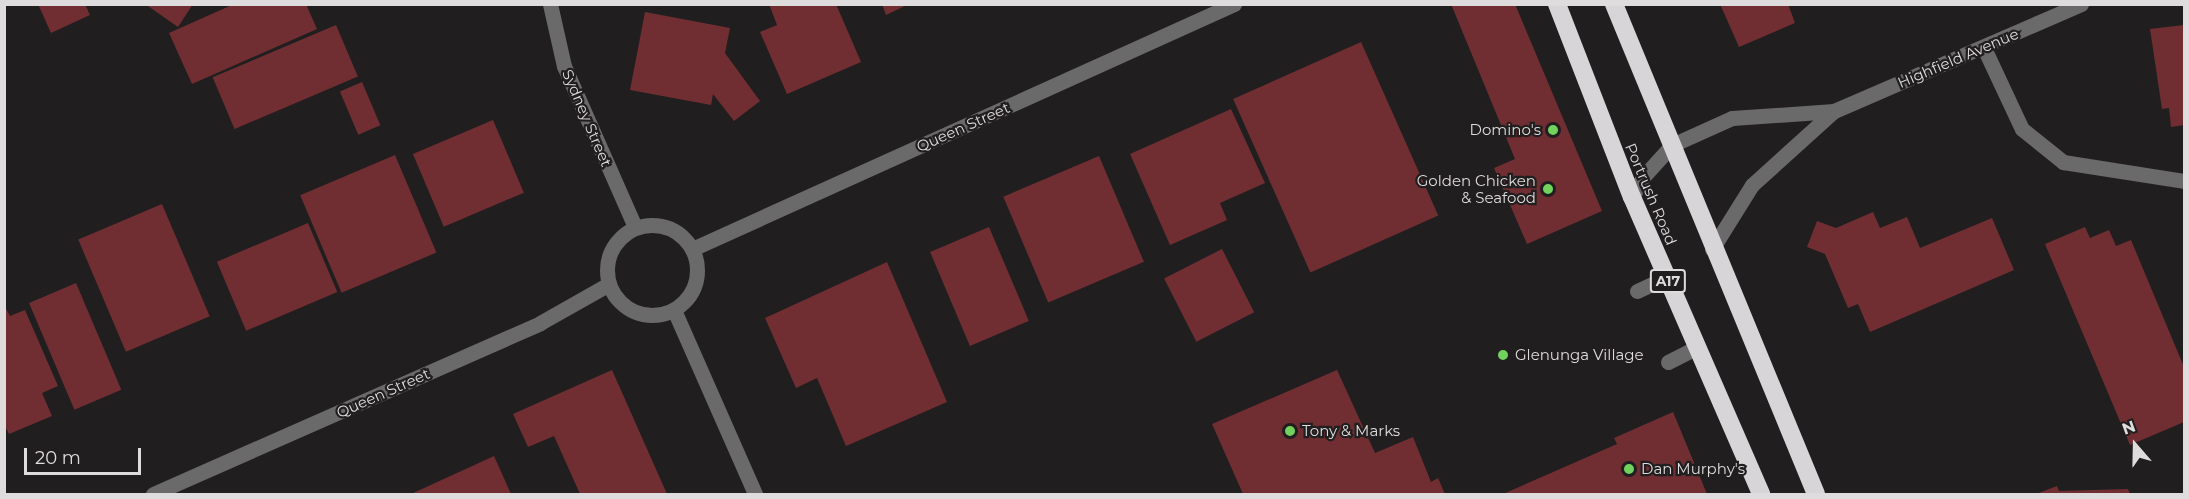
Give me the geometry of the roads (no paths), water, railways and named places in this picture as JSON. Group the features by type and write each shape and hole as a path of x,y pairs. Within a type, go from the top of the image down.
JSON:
{"highway":[{"name":"Portrush Road","path":"1557,4 1632,196 1761,495"},
{"path":"1614,4 1712,249 1816,495"}],"street":[{"name":"Sydney Street","path":"550,4 564,66 635,227"},
{"name":"Queen Street","path":"692,249 1234,4"},
{"name":"Highfield Avenue","path":"1632,196 1643,177 1672,145 1732,118 1834,111 1984,48 2081,4"},
{"path":"1984,48 2022,129 2063,162 2184,181"},
{"name":"Highfield Avenue","path":"1712,249 1752,185 1834,111"},
{"path":"666,226 681,234 692,249 698,273 694,289 674,309 659,315 643,315 616,298 609,284 607,264 611,249 635,227 666,226"},
{"path":"1637,291 1667,278"},
{"name":"Queen Street","path":"153,495 540,322 609,284"},
{"path":"674,309 755,495"},
{"path":"1668,362 1696,346"}],"place":[{"name":"Domino's","path":"1553,130"},
{"name":"Golden Chicken & Seafood","path":"1548,189"},
{"name":"Glenunga Village","path":"1503,355"},
{"name":"Tony & Marks","path":"1290,431"},
{"name":"Dan Murphy's","path":"1629,469"}]}
